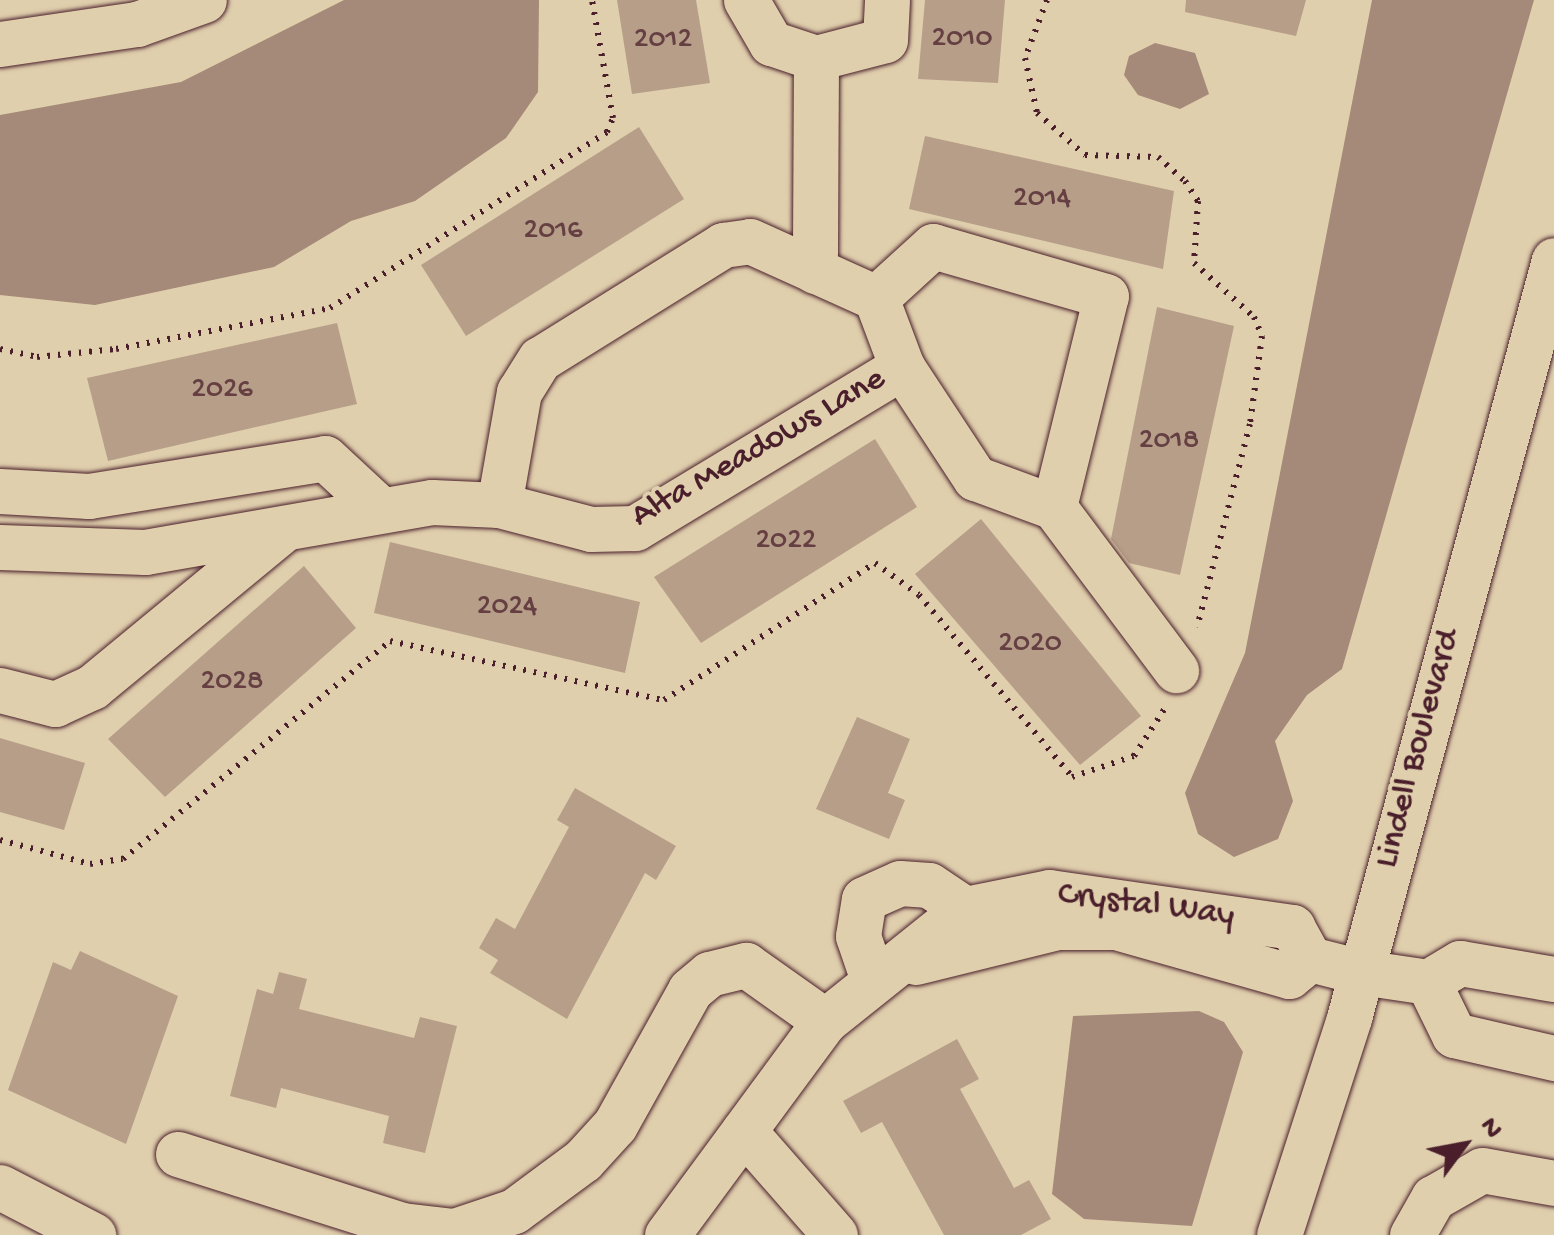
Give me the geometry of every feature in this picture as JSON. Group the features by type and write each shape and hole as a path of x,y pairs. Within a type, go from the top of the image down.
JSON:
{"street":[{"path":"0,44 137,24 204,0"},
{"path":"746,0 771,43 816,58 885,40 887,0"},
{"path":"816,58 816,271"},
{"path":"499,506 519,392 540,359 723,245 750,241 876,298 933,246 1106,296 1054,507 1179,680"},
{"name":"Lindell Boulevard","path":"1279,1235 1362,972 1554,260"},
{"name":"Alta Meadows Lane","path":"876,298 902,367 975,478 1054,507"},
{"name":"Alta Meadows Lane","path":"0,546 145,552 378,507 499,506 591,529 635,528 902,367"},
{"path":"0,491 89,496 326,458 378,507"},
{"name":"Alta Meadows Lane","path":"0,690 55,704 92,687 289,524"},
{"path":"872,977 858,936 864,899 900,883 929,885 965,909"},
{"name":"Crystal Way","path":"667,1235 824,1020 872,977 965,909 1049,892 1233,915 1292,927 1310,959 1428,982"},
{"name":"Crystal Way","path":"872,977 983,940 1056,927 1116,927 1289,976 1310,959"},
{"path":"1554,979 1460,963 1428,982 1454,1035 1554,1058"},
{"path":"178,1154 402,1225 454,1231 514,1211 584,1160 616,1125 690,990 709,974 746,965 824,1020"},
{"path":"744,1131 834,1235"},
{"path":"1412,1235 1432,1198 1482,1170 1554,1183"},
{"path":"0,1188 93,1235"}],"path":[{"path":"0,349 37,357 116,349 330,308 607,132 613,118 592,0"},
{"path":"1047,0 1025,58 1037,114 1085,155 1158,157 1185,182 1198,201 1194,263 1254,317 1262,336 1250,424 1195,625 1202,633"},
{"path":"0,840 90,864 123,859 390,640 664,700 875,563 919,594 1072,777 1134,756 1179,680"}],"shaded area":[{"path":"344,0 539,0 538,92 506,138 415,201 351,221 274,267 95,305 0,295 0,115 181,82"},
{"path":"1372,0 1534,0 1342,669 1307,695 1275,741 1293,801 1278,839 1234,857 1198,834 1185,793 1245,653"},
{"path":"1155,43 1195,53 1209,94 1180,109 1138,95 1124,75 1129,56"},
{"path":"1199,1011 1224,1022 1243,1052 1192,1226 1084,1219 1052,1194 1073,1016"}],"building":[{"path":"617,0 696,0 710,83 632,94"},
{"path":"925,0 1005,0 998,83 918,79"},
{"path":"1186,0 1306,0 1296,36 1185,12"},
{"path":"639,127 684,199 466,336 421,265"},
{"path":"925,136 1174,191 1163,269 909,209"},
{"path":"1157,307 1234,326 1180,575 1129,563 1111,539"},
{"path":"337,323 357,404 108,461 87,378"},
{"path":"875,439 917,507 701,643 654,577"},
{"path":"981,519 1141,716 1080,765 915,574"},
{"path":"390,542 640,602 625,673 374,613"},
{"path":"304,566 356,628 165,797 108,739"},
{"path":"857,717 910,739 888,793 905,800 889,839 816,809"},
{"path":"0,738 85,763 64,830 0,812"},
{"path":"575,788 676,846 656,880 645,873 567,1019 490,973 498,960 479,948 496,918 515,929 569,827 557,820"},
{"path":"80,951 178,996 126,1144 8,1090 53,962 71,970"},
{"path":"279,972 307,979 299,1009 414,1038 420,1017 457,1026 425,1153 383,1143 389,1116 281,1088 276,1108 230,1096 257,989 273,994"},
{"path":"957,1039 979,1079 960,1089 1014,1188 1029,1180 1051,1219 1021,1235 944,1235 882,1122 861,1133 843,1101"}]}
